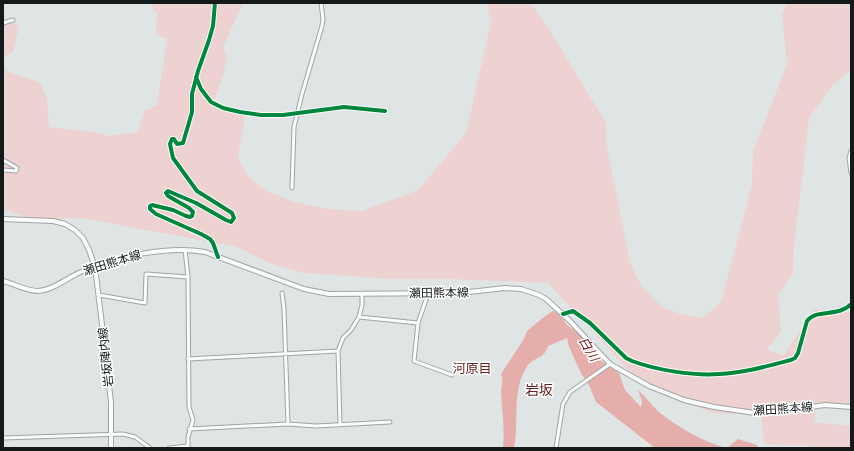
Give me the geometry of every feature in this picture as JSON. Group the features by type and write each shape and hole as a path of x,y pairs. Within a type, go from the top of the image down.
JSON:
{"main road":[{"name":"岩坂陣内線","path":"3,219 53,220 65,224 75,230 83,238 89,250 99,295 111,402 111,448"},
{"name":"瀬田熊本線","path":"3,281 31,290 40,291 94,267 149,252 176,249 205,252 315,292 342,294 428,294 460,293 505,288 521,289 539,295 562,314 609,364 649,386 674,397 714,407 756,412 825,405 851,407"}],"street":[{"path":"215,3 211,33 196,77 192,94 192,112 189,126 183,143 177,144 174,139 172,139 170,144 171,154 182,172 197,191 232,213 234,218 231,222 226,220 196,203 168,191 166,193 168,196 189,208 193,212 192,216 186,216 163,207 152,205 150,206 150,209 156,214 210,239 218,257"},
{"path":"292,188 293,141 297,114 322,26 323,19 321,3"},
{"path":"3,23 13,20"},
{"path":"196,77 207,97 217,105 240,112 261,115 283,115 344,107 385,111"},
{"path":"851,151 849,158 851,173"},
{"path":"3,160 17,168 16,171 3,170"},
{"path":"169,448 188,447 189,429 193,420 188,407 188,277 185,250"},
{"path":"99,295 145,303 146,274 188,277"},
{"path":"282,293 288,424"},
{"path":"340,424 338,351 345,336 351,330 359,317 362,305 362,294"},
{"path":"428,294 418,323 414,361 452,375"},
{"path":"562,314 573,311 585,319 626,358 674,372 717,375 792,360 798,353 809,318 814,315 841,312 851,304"},
{"path":"359,317 418,323"},
{"path":"188,359 338,351"},
{"path":"556,448 563,404 570,392 609,364"},
{"path":"189,429 288,424 316,426 390,422"},
{"path":"3,438 123,434 135,437 150,448"}],"shaded area":[{"path":"152,3 243,3 223,47 227,57 224,72 213,105 245,116 238,157 247,175 266,191 295,202 328,209 362,211 418,190 466,133 491,22 487,3 528,3 534,7 556,40 606,122 606,143 630,262 641,286 662,307 683,315 703,318 721,302 752,185 753,151 787,64 782,15 787,3 851,3 851,71 832,86 809,118 794,247 793,273 778,295 781,332 767,349 783,356 815,309 851,312 851,405 817,402 814,422 851,426 851,448 815,448 810,446 764,444 761,415 712,413 642,385 548,283 449,279 394,279 303,273 269,263 237,247 82,218 27,218 3,208 3,63 7,72 40,82 47,99 49,127 101,133 107,136 138,132 144,111 157,105 167,39 156,34 157,12 153,11"},
{"path":"3,19 19,26 13,52 3,57"}],"water":[{"name":"白川","path":"553,311 559,314 567,325 583,337 601,361 619,373 625,390 641,407 642,401 638,390 660,413 675,424 691,434 726,448 655,448 596,402 589,385 582,375 569,347 567,338 548,346 545,353 531,362 525,369 519,385 514,448 503,448 504,427 501,374 524,339 527,331"},
{"path":"738,439 757,445 758,448 727,448"}],"cycle path":[{"path":"215,3 213,26 192,94 192,112 183,143 177,144 174,139 172,139 170,144 173,158 197,191 232,213 234,218 231,222 226,220 196,203 168,191 166,193 168,196 189,208 193,212 192,216 186,216 173,210 152,205 150,206 150,209 156,214 210,239 218,257"},
{"path":"196,77 201,89 211,102 223,108 240,112 261,115 283,115 344,107 385,111"},
{"path":"563,314 573,311 590,323 626,358 632,361 675,372 709,374 746,371 791,360 795,358 798,353 807,321 811,317 840,311 851,304"}],"district":[{"name":"河原目","path":"472,368"},
{"name":"岩坂","path":"539,390"}]}
